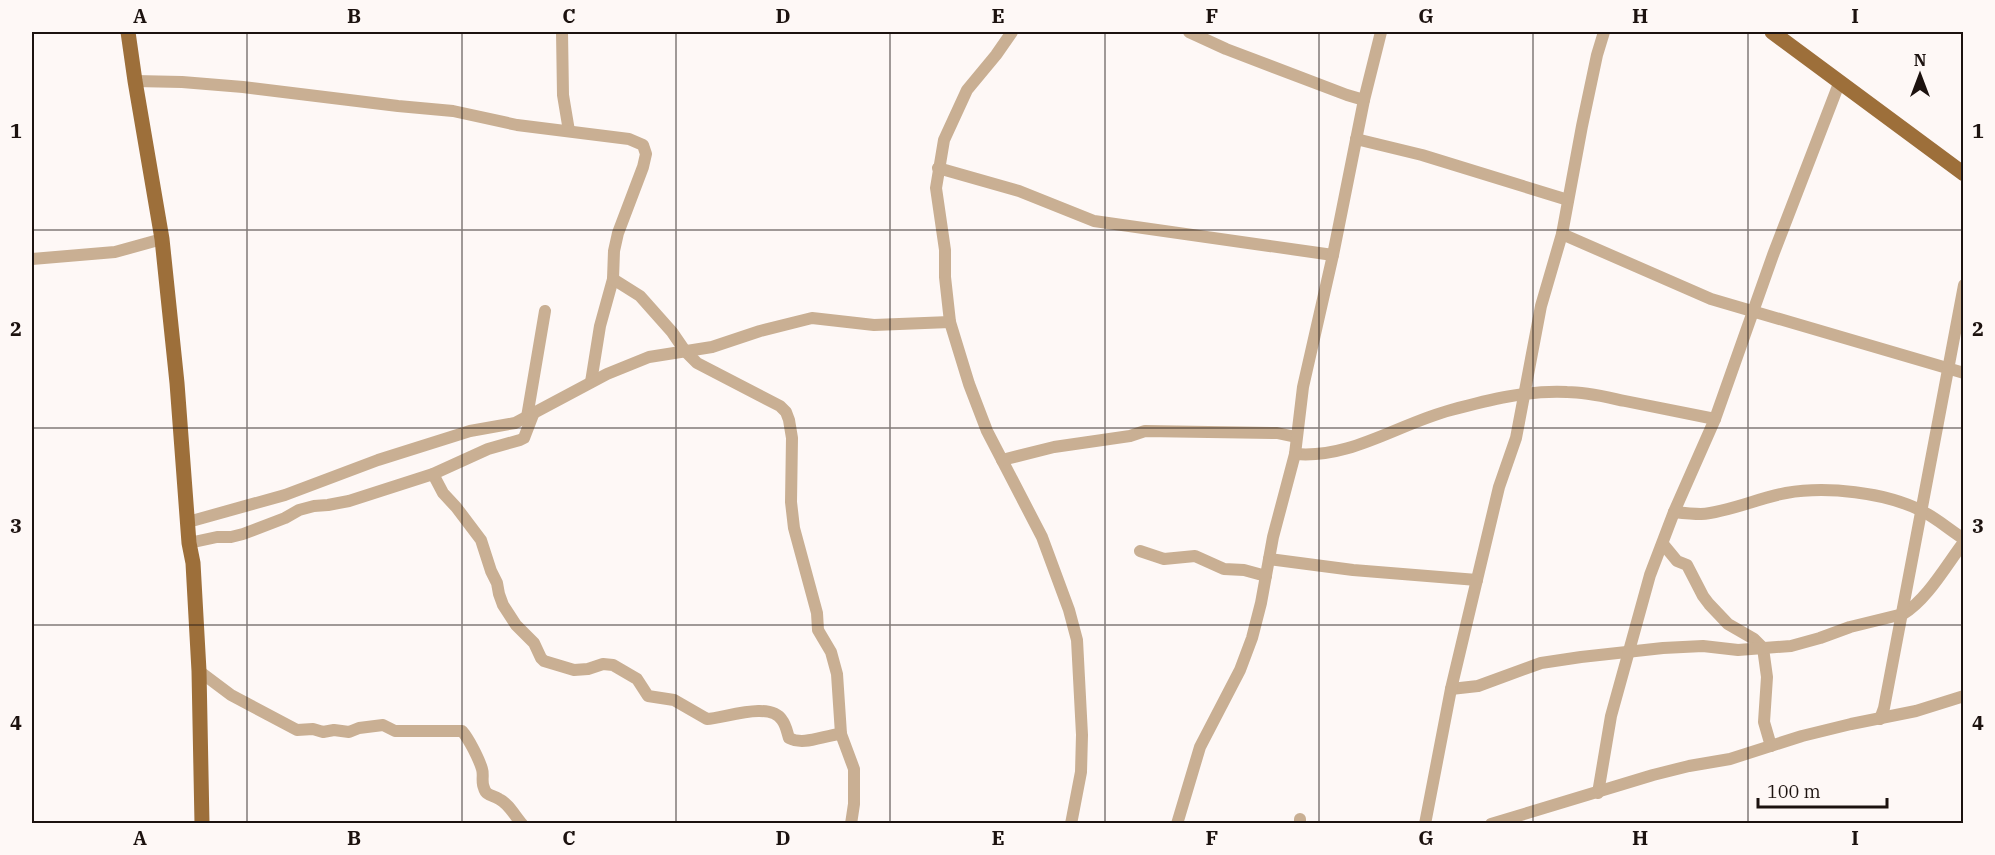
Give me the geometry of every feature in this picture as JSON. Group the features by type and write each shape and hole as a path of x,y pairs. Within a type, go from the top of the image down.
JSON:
{"main road":[{"path":"128,32 162,239 189,543 193,563 202,824"},
{"path":"1772,32 1964,174"}],"street":[{"path":"562,32 563,86 568,131"},
{"path":"1012,32 967,90 945,140 936,188 945,250 945,277 950,322 977,408 1042,537 1071,616 1077,640 1082,735 1081,772 1071,824"},
{"path":"1189,32 1364,100"},
{"path":"1177,824 1200,747 1240,670 1252,638 1273,537 1295,454 1303,387 1333,255 1364,100 1382,32"},
{"path":"1425,824 1451,689 1499,487 1516,438 1541,306 1562,234 1596,55 1604,32"},
{"path":"135,81 243,87 453,111 518,125 629,139 643,145 646,154 643,167 618,233 614,250 613,279 600,326 591,382"},
{"path":"1598,793 1611,716 1650,575 1674,512 1715,419 1773,255 1840,81"},
{"path":"1356,139 1422,155 1568,200"},
{"path":"938,168 1019,191 1094,221 1333,255"},
{"path":"1562,234 1711,299 1964,373"},
{"path":"32,259 115,252 162,239"},
{"path":"613,279 640,296 672,332 684,351 697,363 710,372 780,406 786,412 792,438 791,502 794,528 817,613 818,630 831,652 837,674 841,734 854,769 854,804 851,824"},
{"path":"1880,719 1903,614 1964,285"},
{"path":"189,543 243,534 285,518 299,510 350,501 433,474 488,449 524,438 531,415 545,310"},
{"path":"188,522 285,495 378,460 470,431 515,423 591,382 649,357 712,347 760,331 812,318 874,325 950,322"},
{"path":"1295,454 1325,454 1342,451 1448,411 1525,393 1567,392 1595,395 1715,419"},
{"path":"1002,460 1054,447 1130,436 1146,431 1277,433 1296,437"},
{"path":"433,474 443,493 481,540 503,605 516,625 534,643 538,655 544,661 579,670 600,664 613,665 637,679 646,695 674,700 707,719 730,714 770,712 782,719 789,738 799,742 841,734"},
{"path":"1451,689 1478,686 1541,663 1581,657 1663,648 1703,646 1729,650 1791,646 1850,627 1903,614 1922,598 1964,540 1922,511 1885,498 1824,490 1787,493 1702,514 1674,512"},
{"path":"1663,544 1677,561 1687,565 1703,596 1728,624 1754,639 1763,648 1767,677 1764,722 1772,746"},
{"path":"1140,550 1164,559 1195,556 1224,569 1244,570 1266,576"},
{"path":"1269,558 1353,570 1477,580"},
{"path":"198,670 231,695 297,730 349,732 359,728 383,725 395,731 462,731 472,743 473,751 483,771 485,791 501,800 522,824"},
{"path":"1491,824 1653,775 1730,759 1851,724 1925,709 1964,696"}]}
